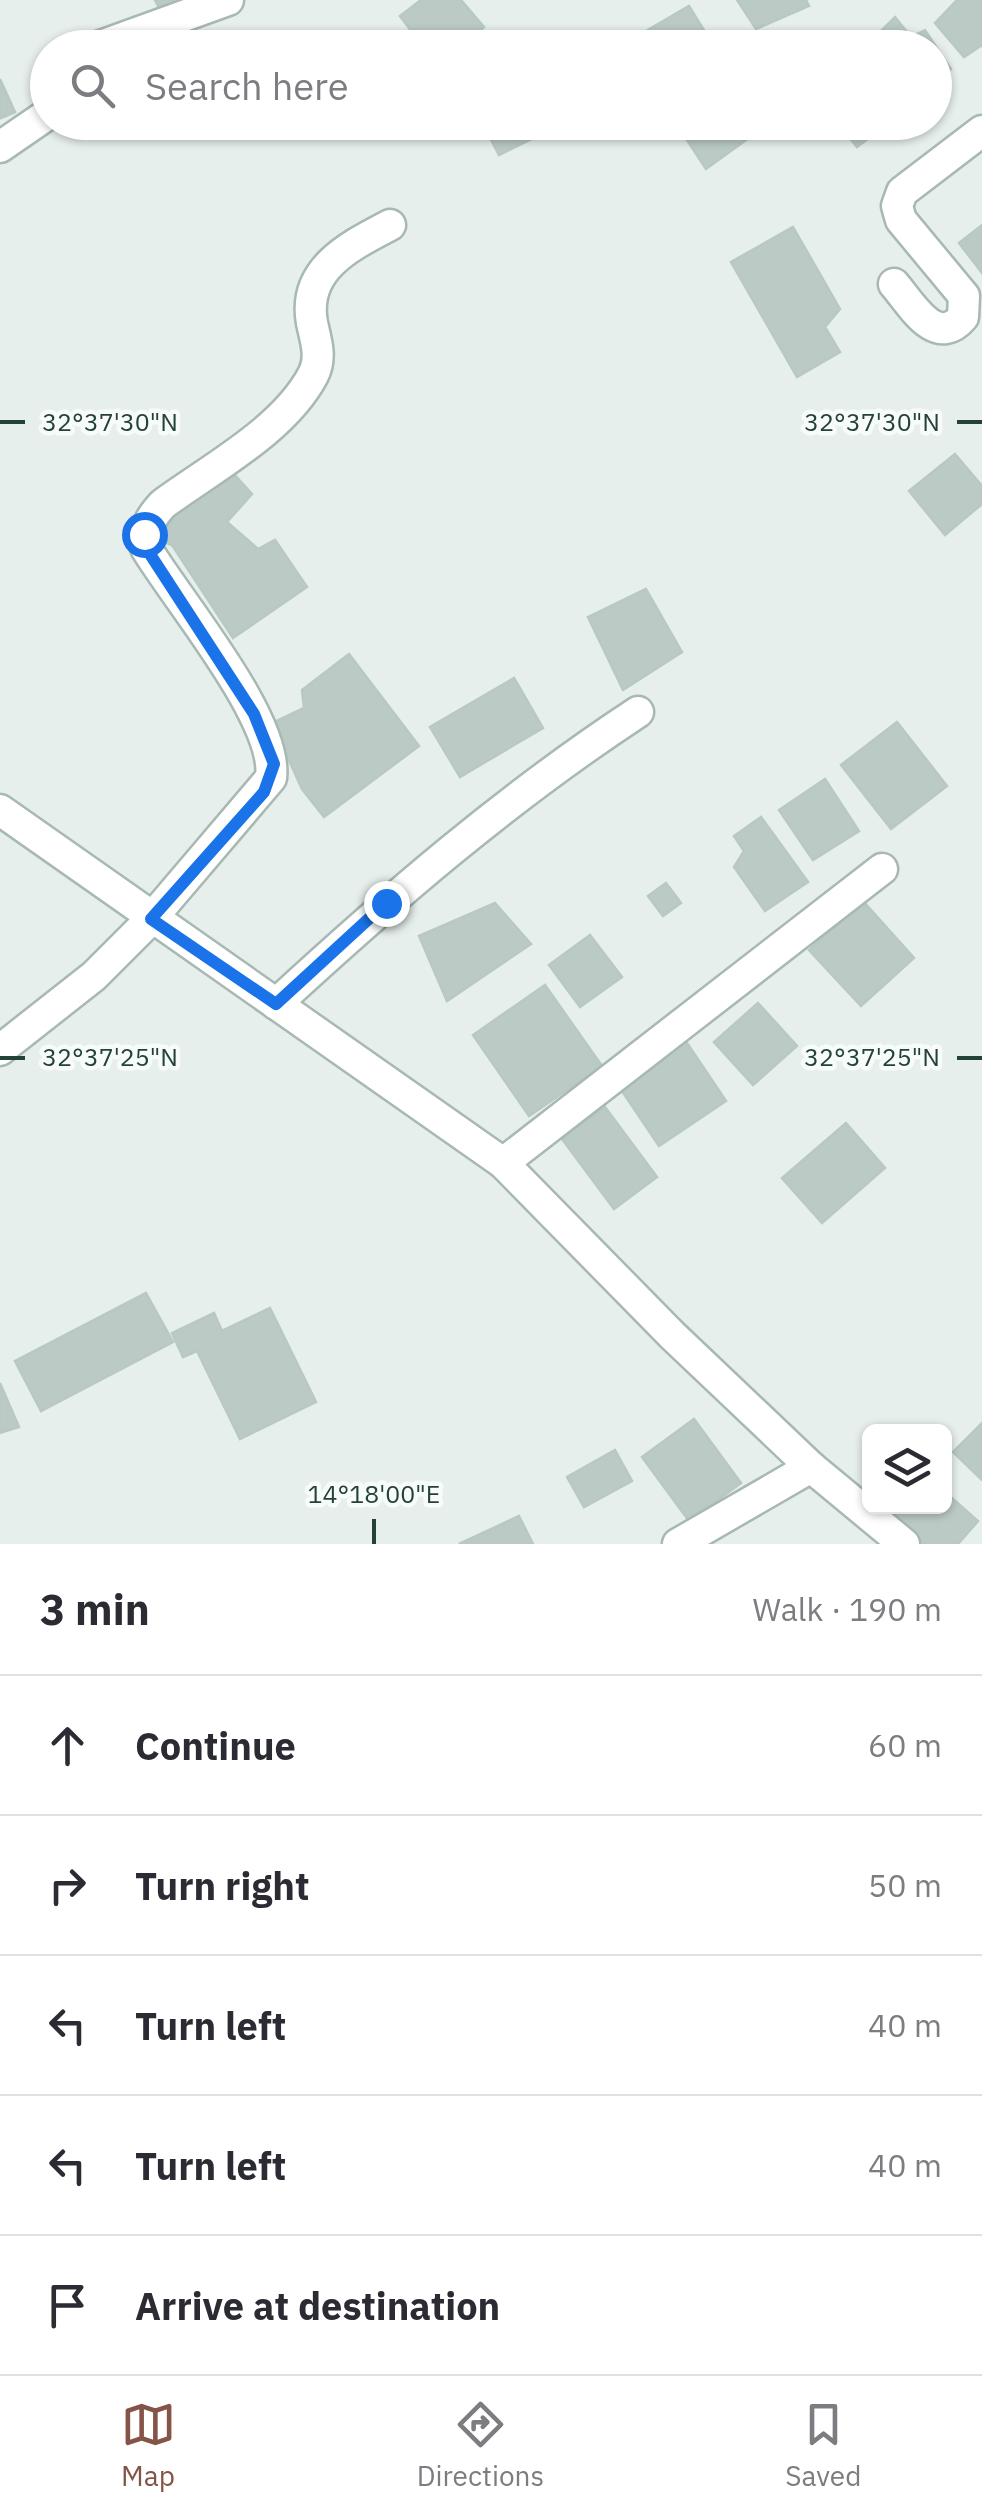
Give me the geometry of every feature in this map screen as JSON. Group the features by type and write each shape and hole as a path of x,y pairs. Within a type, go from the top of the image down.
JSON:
{"street":[{"path":"145,30 228,0"},
{"path":"0,147 30,126"},
{"path":"894,284 927,324 936,329 948,329 963,317 964,296 900,220 897,206 902,192 982,131"},
{"path":"0,1050 94,976 151,919 264,792 274,764 254,714 146,548 144,534 150,518 163,504 268,425 304,390 316,371 319,348 310,308 323,269 342,250 390,225"},
{"path":"276,1004 386,903 539,777 638,712"},
{"path":"0,810 504,1162 671,1334 811,1468 904,1544"},
{"path":"504,1162 882,869"},
{"path":"678,1544 811,1468"}],"building":[{"path":"155,0 200,0 164,18"},
{"path":"421,0 461,0 484,27 410,30 400,16"},
{"path":"737,0 806,0 809,6 756,29"},
{"path":"957,0 982,0 982,45 964,57 952,43 952,30 941,30 935,23"},
{"path":"689,6 704,30 648,30"},
{"path":"895,17 905,30 882,30"},
{"path":"0,79 15,112 1,118 0,115"},
{"path":"491,140 530,140 499,155"},
{"path":"687,140 746,140 706,169"},
{"path":"982,225 982,273 959,243"},
{"path":"793,227 840,309 825,327 840,352 797,377 731,262"},
{"path":"955,454 982,486 982,504 945,535 909,491"},
{"path":"233,473 252,494 227,522 258,549 275,540 307,587 233,638 172,545 144,535"},
{"path":"646,589 682,652 623,690 588,617"},
{"path":"349,654 419,746 324,817 302,789 272,723 304,708 302,690"},
{"path":"514,678 543,728 460,777 430,727"},
{"path":"897,722 947,786 891,829 841,765"},
{"path":"825,779 859,831 813,860 779,810"},
{"path":"761,817 808,882 765,911 734,867 744,851 734,836"},
{"path":"666,883 681,903 663,916 648,896"},
{"path":"863,901 914,958 861,1006 809,950"},
{"path":"495,903 531,944 447,1001 419,936"},
{"path":"590,935 622,977 580,1007 549,965"},
{"path":"545,985 602,1066 529,1116 473,1035"},
{"path":"758,1003 797,1046 753,1085 714,1042"},
{"path":"685,1040 726,1101 659,1146 618,1085"},
{"path":"605,1107 657,1177 614,1209 562,1139"},
{"path":"846,1123 885,1168 822,1223 782,1178"},
{"path":"146,1293 173,1342 41,1411 15,1361"},
{"path":"270,1308 316,1402 240,1439 197,1351 183,1357 172,1333 214,1313 222,1331"},
{"path":"0,1383 19,1427 0,1433"},
{"path":"694,1419 741,1483 689,1521 642,1457"},
{"path":"982,1423 982,1480 953,1452"},
{"path":"615,1450 632,1481 584,1507 567,1477"},
{"path":"952,1498 978,1521 958,1544 924,1544 891,1514 952,1514"},
{"path":"519,1516 533,1544 459,1544"}],"route":[{"path":"144,534 146,548 159,570 222,660 254,714 274,764 264,792 151,919 276,1004 386,903"}]}
